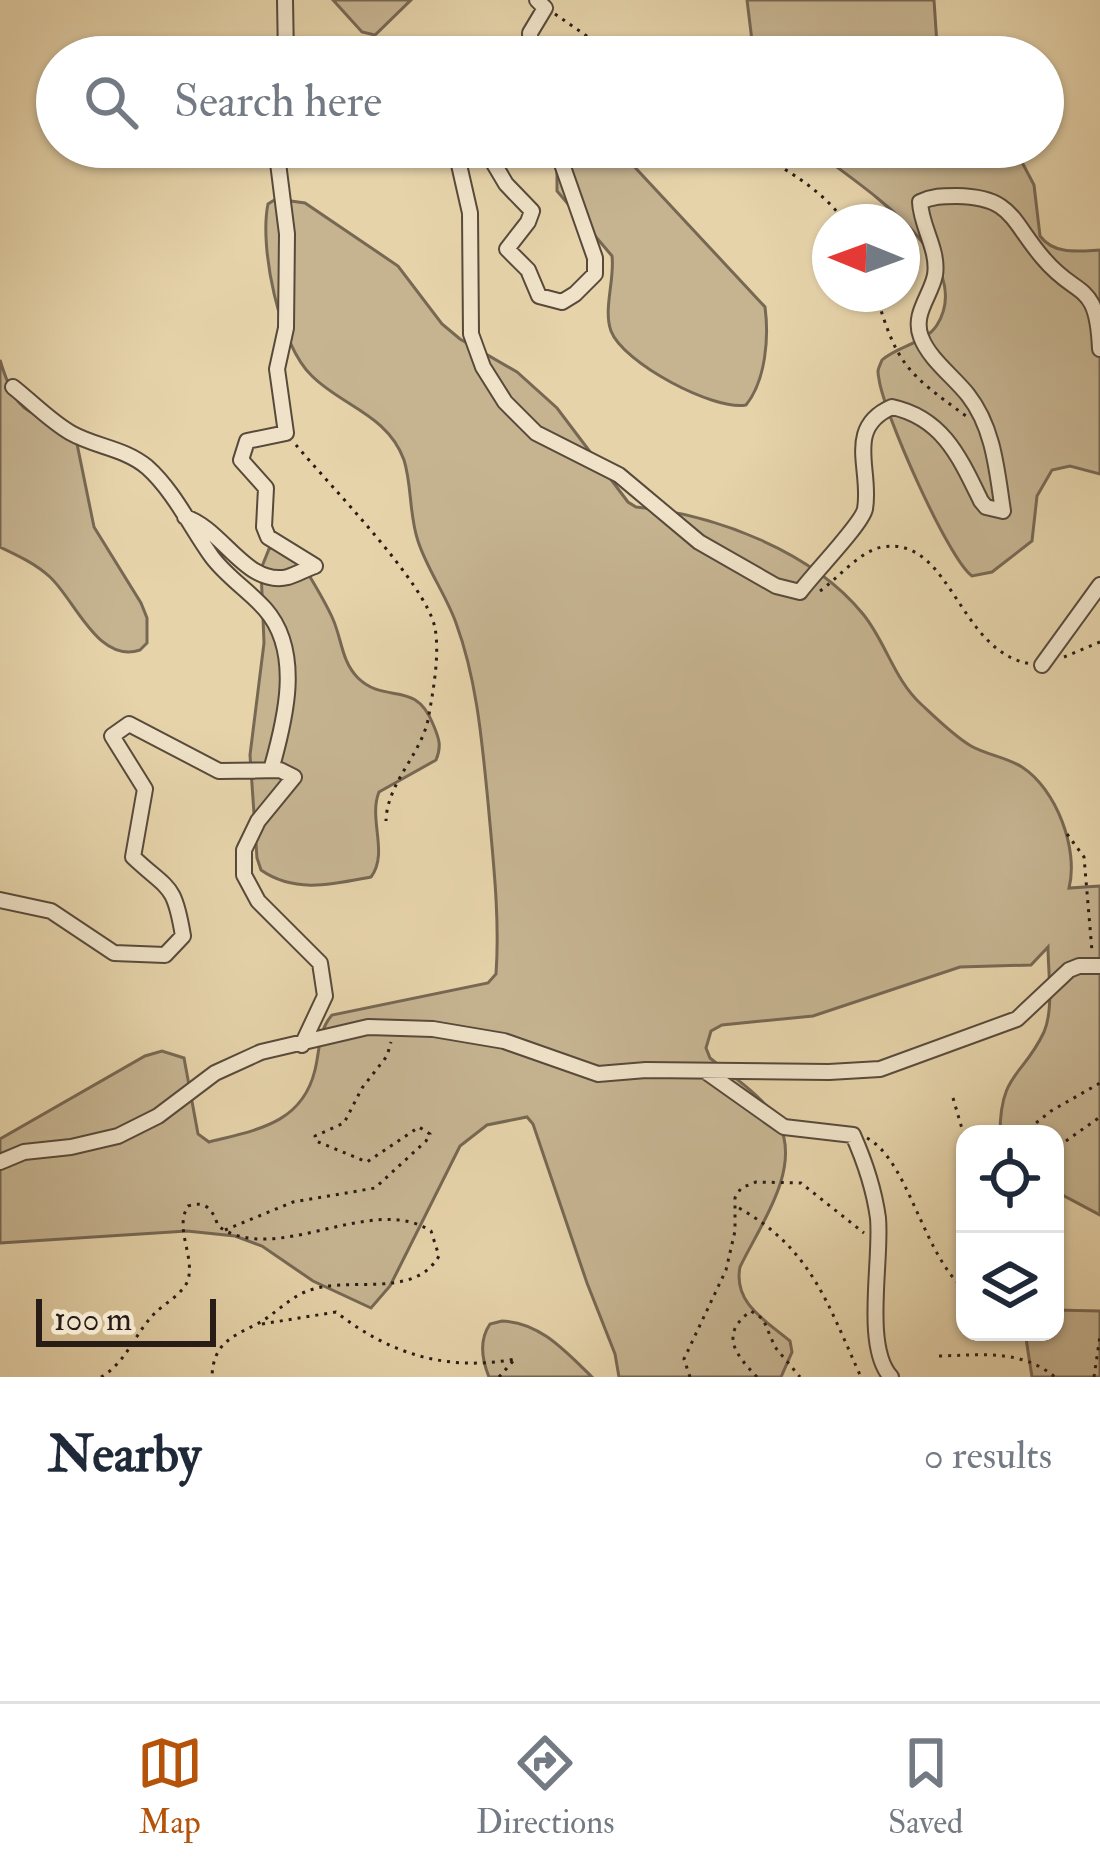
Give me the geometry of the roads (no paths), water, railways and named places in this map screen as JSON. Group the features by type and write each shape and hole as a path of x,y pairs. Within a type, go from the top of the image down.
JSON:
{"street":[{"path":"285,0 286,36"},
{"path":"530,36 542,4"},
{"path":"184,517 202,522 246,566 269,578 288,577 315,566 268,537 266,488 241,460 247,441 286,433 277,368 286,328 287,234 279,168"},
{"path":"460,168 470,213 471,334 483,367 505,402 536,433 619,475 699,542 776,586 800,592 825,558 860,524 866,487 864,433 877,414 892,407 933,424 950,441 981,501 1003,511 1002,482 987,432 970,398 921,338 921,309 935,273 932,248 920,221 920,202 933,196 982,196 1011,213 1045,262 1085,292 1099,322 1100,349"},
{"path":"496,168 532,211 508,249 529,270 539,296 562,302 595,274 595,258 563,168"},
{"path":"13,387 70,432 129,455 148,469 217,563 267,611 281,634 286,661 286,708 271,770"},
{"path":"1042,665 1100,584"},
{"path":"0,900 51,911 114,952 165,955 183,936 178,904 163,879 133,857 145,789 112,736 129,724 220,771 271,770 294,777 258,821 244,850 244,875 258,901 320,963 325,995 302,1045"},
{"path":"0,1162 24,1152 118,1136 158,1116 215,1072 262,1052 368,1027 504,1041 598,1074 880,1069 1017,1019 1069,970 1098,966"},
{"path":"705,1071 784,1127 853,1135 877,1212 877,1339 880,1364 890,1377"}]}
